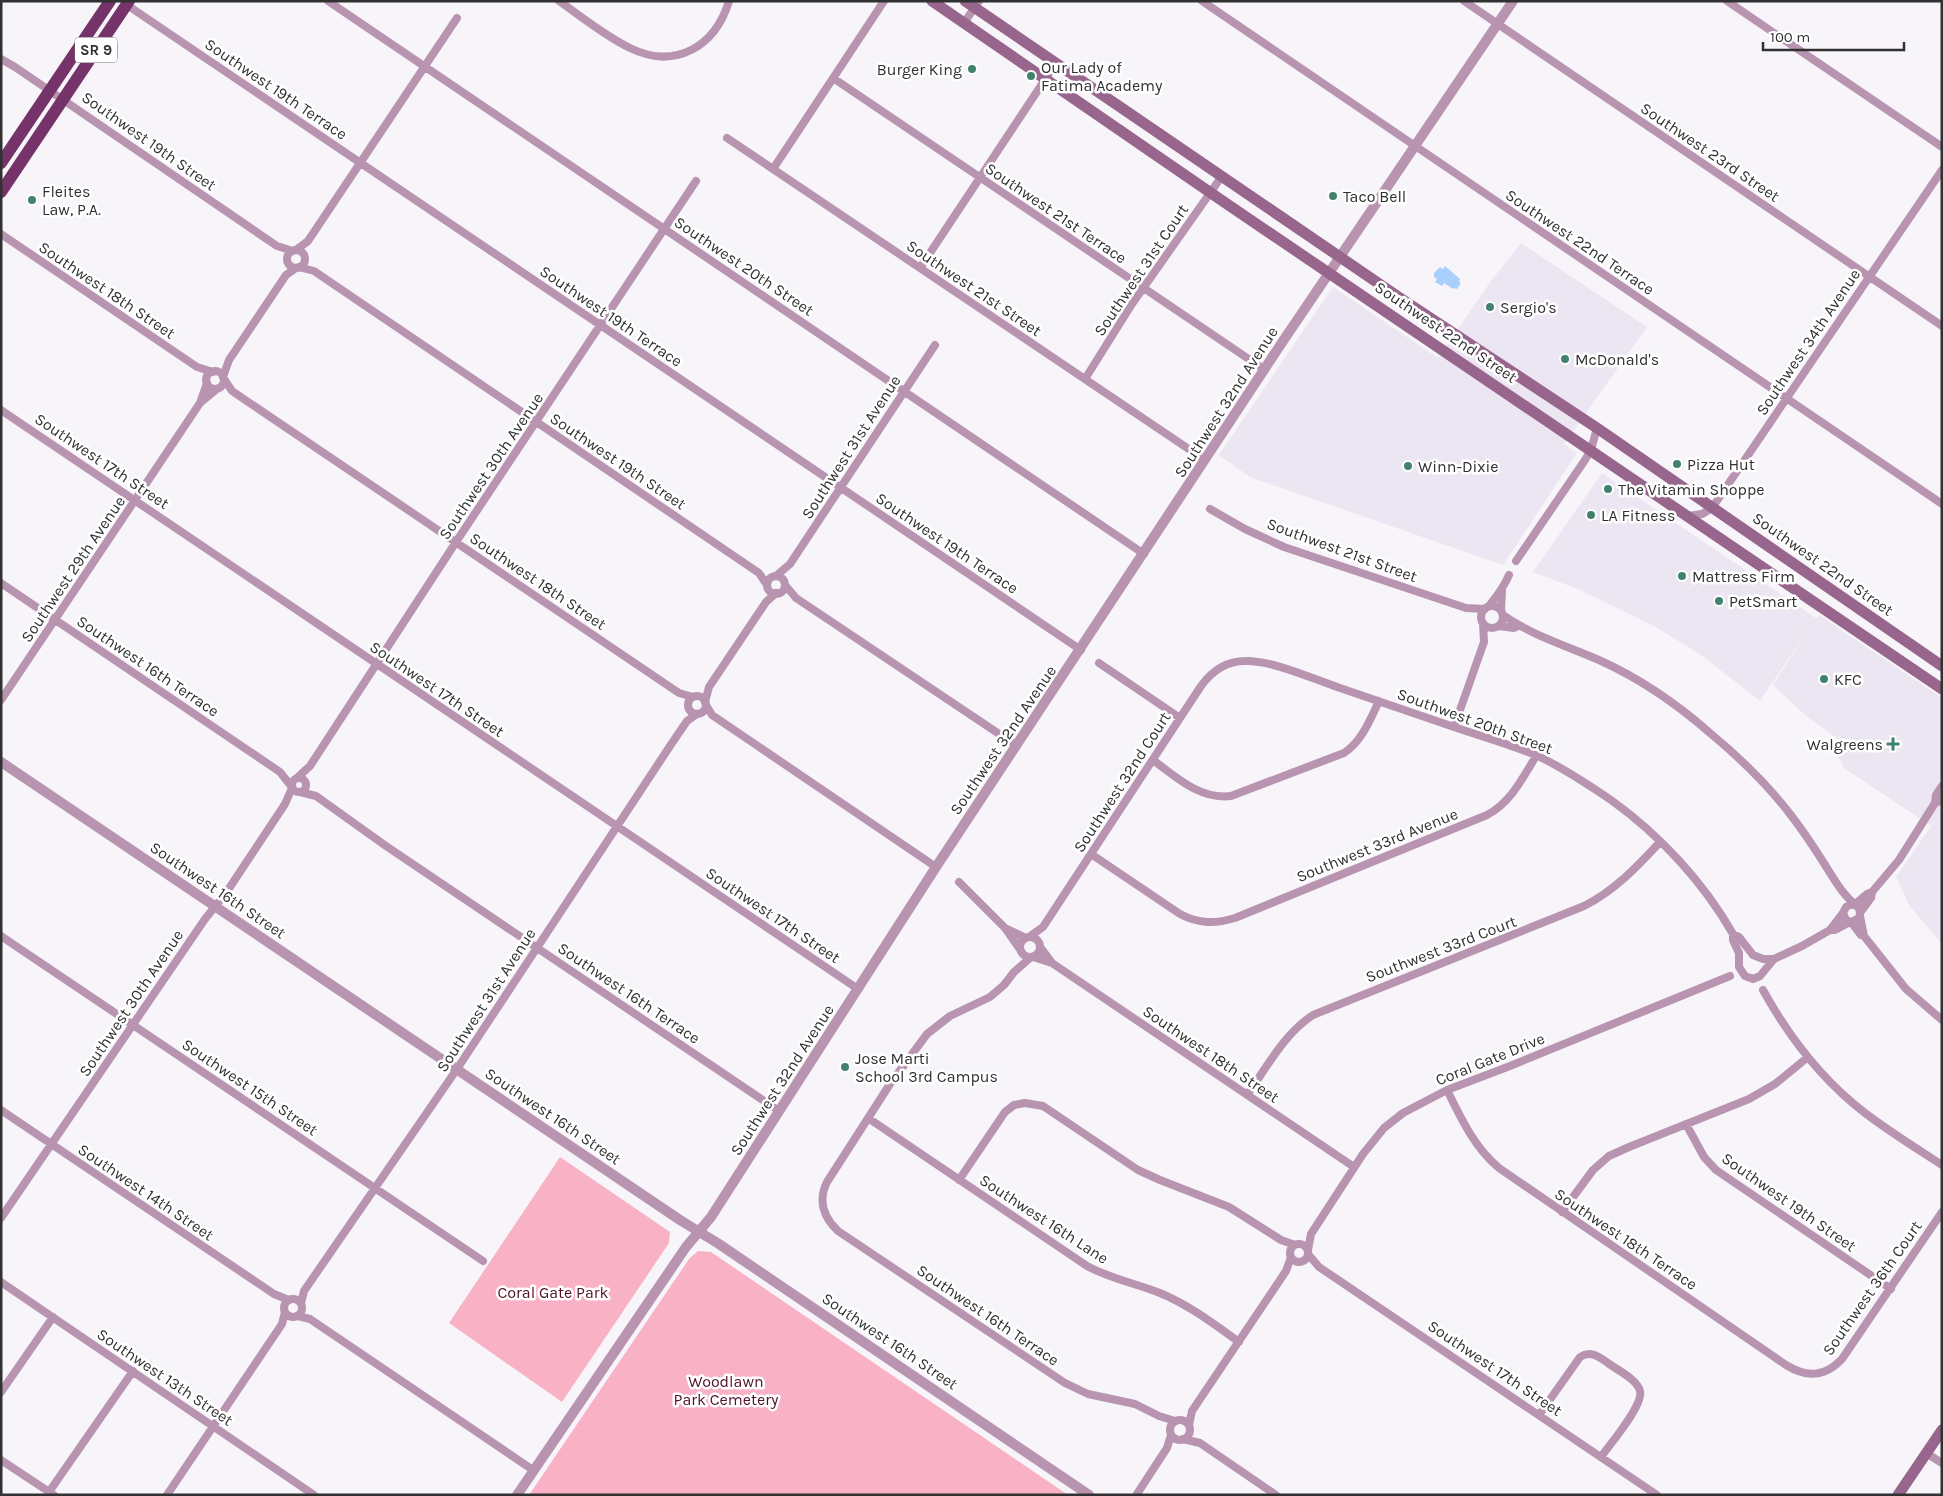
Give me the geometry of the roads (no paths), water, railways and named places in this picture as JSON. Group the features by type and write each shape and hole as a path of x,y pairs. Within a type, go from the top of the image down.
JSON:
{"highway":[{"name":"SR 9","path":"1,163 110,1"},
{"name":"SR 9","path":"1,192 128,3"}],"main road":[{"name":"Southwest 22nd Street","path":"932,1 1942,689"},
{"name":"Southwest 22nd Street","path":"973,4 1056,64 1340,257 1597,428 1942,666"},
{"path":"1505,392 1521,378"},
{"path":"1898,1495 1942,1430"}],"street":[{"name":"Southwest 20th Street","path":"328,1 1144,554"},
{"path":"559,1 631,49 651,55 675,56 692,51 707,39 720,23 729,1"},
{"path":"773,168 884,1"},
{"name":"Southwest 22nd Terrace","path":"1202,1 1942,504"},
{"name":"Southwest 23rd Street","path":"1464,1 1942,326"},
{"name":"Southwest 32nd Avenue","path":"517,1495 680,1254 711,1217 936,867 1340,257 1513,1"},
{"path":"1727,1 1942,147"},
{"name":"Southwest 19th Terrace","path":"128,3 360,163 1081,650"},
{"path":"964,23 973,4"},
{"path":"286,275 303,264 308,241 457,18"},
{"name":"Southwest 19th Street","path":"1,59 15,66 280,248 294,251"},
{"path":"920,268 1056,64"},
{"name":"Southwest 21st Terrace","path":"833,78 1265,370"},
{"name":"Southwest 21st Street","path":"727,138 1205,460"},
{"name":"Southwest 34th Avenue","path":"1712,508 1942,170"},
{"name":"Southwest 31st Court","path":"1084,379 1222,176"},
{"name":"Southwest 30th Avenue","path":"297,777 310,766 456,542 696,181"},
{"name":"Southwest 18th Street","path":"1,234 197,367 214,372"},
{"path":"229,360 222,385 218,388 210,387 207,382 208,375 229,360 286,275 288,254 308,241"},
{"name":"Southwest 19th Street","path":"280,248 288,262"},
{"path":"294,251 304,257"},
{"name":"Southwest 19th Street","path":"304,257 312,270 759,573 774,576"},
{"path":"288,262 298,268"},
{"name":"Southwest 19th Street","path":"298,268 312,270"},
{"name":"Southwest 31st Avenue","path":"784,583 790,564 935,344"},
{"name":"Southwest 18th Street","path":"197,367 207,382"},
{"path":"214,372 220,373 224,378"},
{"name":"Southwest 18th Street","path":"224,378 232,391"},
{"name":"Southwest 29th Avenue","path":"1,700 200,403 207,382"},
{"name":"Southwest 18th Street","path":"218,388 232,391 679,693 695,696"},
{"name":"Southwest 29th Avenue","path":"200,403 218,388"},
{"name":"Southwest 17th Street","path":"1,410 858,989"},
{"path":"1516,561 1591,450 1597,428"},
{"path":"1688,516 1702,514 1712,508"},
{"name":"Southwest 21st Street","path":"1210,509 1245,530 1293,550 1468,609 1483,622"},
{"name":"Southwest 31st Avenue","path":"774,576 790,564"},
{"name":"Southwest 19th Street","path":"759,573 768,587"},
{"path":"1454,727 1484,642 1502,621 1502,590 1509,575"},
{"path":"766,602 769,580 774,576 781,578 796,598 1017,746"},
{"name":"Southwest 16th Terrace","path":"1,583 280,772 296,789 316,796 386,846 779,1111"},
{"path":"698,714 704,710 709,687 766,602 783,590 784,583"},
{"path":"768,587 777,593 796,598"},
{"path":"1484,642 1482,614 1502,590"},
{"path":"1487,607 1496,606 1518,626 1568,646 1620,671 1669,701 1708,731 1751,770 1783,805 1815,849 1840,890 1859,908 1864,936"},
{"name":"Southwest 21st Street","path":"1468,609 1487,607"},
{"path":"1483,622 1488,627 1514,628 1518,626"},
{"name":"Southwest 20th Street","path":"1234,662 1248,661 1272,665 1536,756 1567,771 1633,817 1660,842 1705,892 1734,934 1739,937 1750,953 1757,957 1774,959"},
{"name":"Southwest 32nd Court","path":"1040,945 1044,927 1180,718 1208,678 1220,668 1234,662"},
{"path":"1099,663 1180,718"},
{"path":"709,687 689,701 688,708 698,714 712,715"},
{"name":"Southwest 18th Street","path":"679,693 688,708"},
{"path":"695,696 702,698 712,715 936,867"},
{"path":"1152,760 1199,792 1214,796 1231,796 1344,753 1354,745 1364,732 1379,701"},
{"name":"Southwest 31st Avenue","path":"687,721 688,708"},
{"name":"Southwest 31st Avenue","path":"293,1308 457,1069 687,721 698,714"},
{"name":"Southwest 33rd Avenue","path":"1091,854 1180,914 1203,922 1219,922 1235,918 1487,816 1500,808 1510,798 1536,756"},
{"name":"Southwest 16th Street","path":"1,762 1089,1495"},
{"name":"Southwest 30th Avenue","path":"306,783 310,766"},
{"name":"Southwest 16th Terrace","path":"280,772 297,777"},
{"path":"297,777 302,778 306,783 306,788 296,789 292,781 297,777"},
{"name":"Southwest 16th Terrace","path":"306,783 316,796"},
{"path":"1830,930 1843,911 1872,892 1899,860 1939,802 1936,795 1942,786"},
{"name":"Southwest 30th Avenue","path":"1,1218 296,789"},
{"name":"Southwest 33rd Court","path":"1247,1095 1286,1040 1299,1025 1313,1015 1555,919 1591,902 1619,883 1660,842"},
{"path":"958,882 1005,928 1024,956 1032,958"},
{"path":"1840,890 1844,918 1864,936 1906,989 1942,1020"},
{"path":"1774,959 1830,930 1835,930 1857,920 1871,898 1872,892"},
{"name":"Southwest 32nd Court","path":"1028,937 1044,927"},
{"path":"868,1118 926,1034 950,1016 990,997 1004,985 1014,972 1039,953 1040,945 1036,938 1028,937 1005,928"},
{"name":"Southwest 20th Street","path":"1734,934 1733,940 1739,957 1738,967 1742,974 1755,978 1760,976 1774,959"},
{"name":"Southwest 15th Street","path":"1,936 483,1261"},
{"path":"1014,972 1021,942 1028,937"},
{"name":"Southwest 18th Street","path":"1040,945 1052,963"},
{"name":"Southwest 18th Street","path":"1032,958 1052,963 1354,1167"},
{"name":"Coral Gate Drive","path":"1308,1252 1311,1234 1354,1167 1389,1123 1410,1108 1447,1090 1730,976"},
{"path":"1763,990 1780,1019 1808,1058 1832,1083 1861,1110 1942,1165"},
{"path":"1562,1212 1588,1176 1602,1161 1624,1149 1759,1094 1808,1058"},
{"name":"Southwest 18th Terrace","path":"1447,1090 1467,1130 1488,1158 1506,1174 1794,1370 1807,1374 1820,1374"},
{"path":"959,1180 1001,1116 1014,1105 1025,1103 1037,1104 1053,1112 1138,1170 1229,1207 1281,1240 1304,1245 1308,1252 1306,1259 1286,1271"},
{"name":"Southwest 14th Street","path":"1,1110 276,1296 281,1296 293,1308"},
{"name":"Southwest 16th Terrace","path":"868,1118 827,1182 823,1192 822,1204 829,1221 838,1230 1065,1383 1088,1394 1135,1404 1159,1416 1177,1421 1189,1428"},
{"name":"Southwest 16th Lane","path":"868,1118 1087,1266 1108,1276 1169,1297 1188,1307 1239,1342"},
{"name":"Southwest 19th Street","path":"1686,1124 1704,1157 1722,1174 1891,1289"},
{"name":"Southwest 36th Court","path":"1820,1374 1831,1370 1842,1359 1942,1212"},
{"name":"Coral Gate Drive","path":"1296,1244 1311,1234"},
{"path":"1281,1240 1290,1255 1300,1262"},
{"path":"1137,1494 1167,1448 1170,1432 1177,1421 1192,1411 1286,1271 1291,1248 1296,1244"},
{"name":"Southwest 17th Street","path":"1308,1252 1317,1266"},
{"name":"Southwest 17th Street","path":"1300,1262 1317,1266 1657,1495"},
{"name":"Southwest 13th Street","path":"1,1282 314,1495"},
{"path":"167,1495 293,1308 310,1316 310,1320 534,1470"},
{"path":"1,1392 53,1317"},
{"path":"1539,1415 1578,1360 1588,1354 1598,1356 1632,1380 1640,1391 1637,1407 1601,1457"},
{"path":"1,1460 52,1493 133,1371"},
{"path":"1167,1448 1188,1436 1192,1411"},
{"name":"Southwest 16th Terrace","path":"1159,1416 1170,1432"},
{"path":"1189,1428 1200,1443 1276,1495"},
{"path":"1170,1432 1181,1440 1200,1443"},
{"path":"1926,1453 1942,1463"}],"water":[{"path":"1445,266 1460,279 1459,282 1461,283 1457,289 1453,289 1444,283 1442,286 1435,282 1437,279 1434,277 1434,273 1440,267 1443,269"}],"place":[{"name":"Burger King","path":"972,69"},
{"name":"Our Lady of Fatima Academy","path":"1031,76"},
{"name":"Taco Bell","path":"1333,196"},
{"name":"Fleites Law, P.A.","path":"32,200"},
{"name":"Sergio's","path":"1490,307"},
{"name":"McDonald's","path":"1565,359"},
{"name":"Pizza Hut","path":"1677,464"},
{"name":"Winn-Dixie","path":"1408,466"},
{"name":"The Vitamin Shoppe","path":"1608,489"},
{"name":"LA Fitness","path":"1591,515"},
{"name":"Mattress Firm","path":"1682,576"},
{"name":"PetSmart","path":"1719,601"},
{"name":"KFC","path":"1824,679"},
{"name":"Walgreens","path":"1893,744"},
{"name":"Jose Marti School 3rd Campus","path":"845,1067"}],"park label":[{"name":"Coral Gate Park","path":"553,1292"},
{"name":"Woodlawn Park Cemetery","path":"726,1390"}]}
